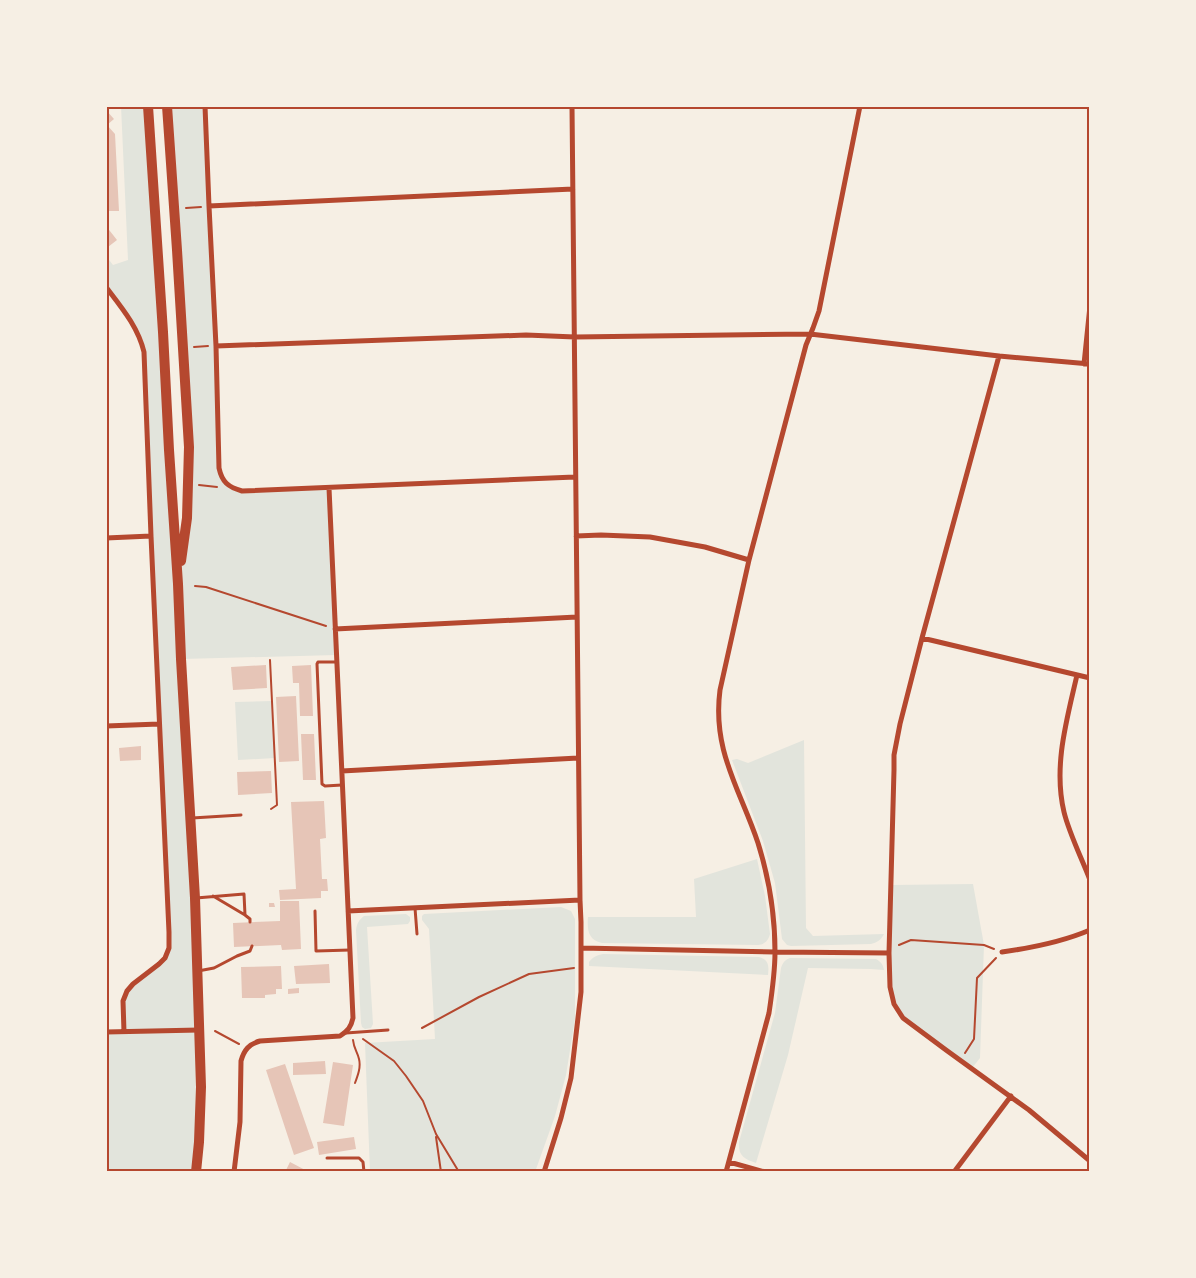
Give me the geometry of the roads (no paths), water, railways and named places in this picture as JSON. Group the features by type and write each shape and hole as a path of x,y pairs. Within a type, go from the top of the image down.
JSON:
{"main road":[{"path":"148,106 178,584 195,898 201,1087 196,1172"},
{"path":"167,106 189,447 187,518 178,584"}],"street":[{"path":"205,106 208,206 216,346 218,468 221,478 233,488 242,491 575,477"},
{"path":"544,1172 571,1078 579,1010 581,968 572,106"},
{"path":"726,1172 769,1013 775,952 774,925 762,857 722,746 718,707 720,690 749,560 806,345 821,302 860,106"},
{"path":"208,206 573,189"},
{"path":"106,287 136,328 144,352 150,536 169,948 165,958 127,991 123,1001 124,1032"},
{"path":"216,346 526,335 575,337 810,334 999,356 1087,364 1090,306"},
{"path":"999,356 922,638 894,755 889,953 891,993 894,1004 900,1014 915,1027 1011,1096 1090,1161"},
{"path":"234,1172 240,1122 241,1061 247,1048 253,1043 260,1041 334,1037 345,1033 352,1024 353,1018 329,488"},
{"path":"106,538 150,536"},
{"path":"576,536 650,537 705,547 749,560"},
{"path":"335,629 577,618"},
{"path":"922,638 1090,678"},
{"path":"1077,675 1062,748 1061,792 1066,818 1090,880"},
{"path":"106,726 159,724"},
{"path":"342,771 578,758"},
{"path":"348,911 580,900"},
{"path":"1002,952 1028,948 1090,930"},
{"path":"581,948 889,953"},
{"path":"106,1032 199,1030"},
{"path":"954,1172 1011,1096"},
{"path":"729,1162 765,1172"}],"lane":[{"path":"337,662 318,662 317,664 322,784 325,786 342,785"},
{"path":"191,818 241,815"},
{"path":"195,898 244,894 245,915"},
{"path":"212,896 245,915 250,919 250,922"},
{"path":"415,908 417,934"},
{"path":"314,911 316,952 350,950"},
{"path":"198,971 214,968 250,951 252,946"},
{"path":"345,1033 388,1030"},
{"path":"327,1158 359,1158 363,1162 364,1172"}]}
